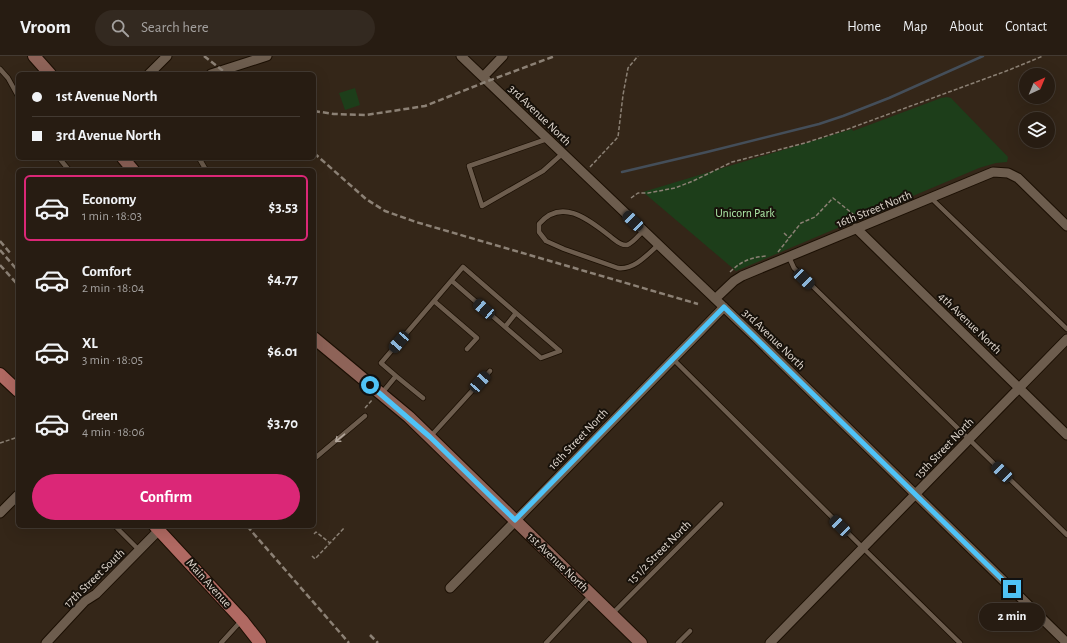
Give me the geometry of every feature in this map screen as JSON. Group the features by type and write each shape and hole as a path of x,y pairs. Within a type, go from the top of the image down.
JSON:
{"main road":[{"path":"0,374 16,390"},
{"name":"Main Avenue","path":"157,528 242,620 260,643"}],"street":[{"path":"34,56 48,72"},
{"path":"151,72 167,56"},
{"path":"217,72 267,56"},
{"name":"3rd Avenue North","path":"461,56 547,140 724,307 1067,643"},
{"path":"483,77 503,56"},
{"path":"125,160 131,168"},
{"name":"16th Street North","path":"715,299 734,281 742,276 993,172 1008,173 1018,178 1067,226"},
{"name":"4th Avenue North","path":"856,228 1067,435"},
{"name":"16th Street North","path":"450,588 724,307"},
{"name":"15th Street North","path":"770,643 1067,339"},
{"name":"1st Avenue North","path":"316,340 377,397 430,437 641,643"},
{"path":"0,513 16,497"},
{"name":"17th Street South","path":"46,643 85,601 96,594 140,550 157,528"}],"lane":[{"path":"0,69 8,78 16,92"},
{"path":"547,140 469,166 482,206 543,171 562,154"},
{"path":"61,160 67,168"},
{"path":"931,198 1067,329"},
{"path":"643,231 629,244 625,245 619,243 590,221 571,212 550,214 539,224 539,232 546,240 564,249 623,269 633,265 658,245"},
{"path":"789,257 794,268 1067,536"},
{"path":"423,398 381,363 463,267 560,351 541,358 452,281"},
{"path":"434,301 477,338 467,349"},
{"path":"505,327 516,313"},
{"path":"673,359 960,643"},
{"path":"430,437 490,371"},
{"path":"377,397 396,376"},
{"path":"316,457 365,416"},
{"name":"15 1/2 Street North","path":"611,614 721,504"},
{"path":"117,528 140,550"},
{"path":"546,643 591,595"},
{"path":"221,643 242,620"},
{"path":"678,643 690,631"}],"path":[{"path":"584,174 618,137 622,101 628,68 638,56"},
{"path":"631,198 638,193 648,193 674,188 693,181 732,162 805,143 848,129 1043,56"},
{"path":"774,255 801,223 815,217 833,198 866,224"},
{"path":"784,233 789,238"},
{"path":"725,277 742,262 750,258 769,256"},
{"path":"365,408 377,397"},
{"path":"0,443 16,438"},
{"path":"312,556 315,559 345,527"},
{"path":"314,534 316,532 330,543"}],"green space":[{"path":"355,88 360,105 345,110 339,93"},
{"name":"Unicorn Park","path":"947,97 951,98 1008,157 1007,162 996,163 979,168 736,271 643,192 852,129 853,131"}],"waterway":[{"path":"622,172 819,124 889,98 983,56"}],"railway":[{"path":"204,56 224,72"},
{"path":"316,111 334,114 366,115 425,106 555,56"},
{"path":"316,155 366,199 385,211 416,222 698,304"},
{"path":"0,241 11,254"},
{"path":"0,250 16,269"},
{"path":"0,265 16,283"},
{"path":"249,528 349,643"},
{"path":"370,635 378,643"}],"route":[{"path":"370,385 409,417 515,520 724,307 1012,589"}]}
